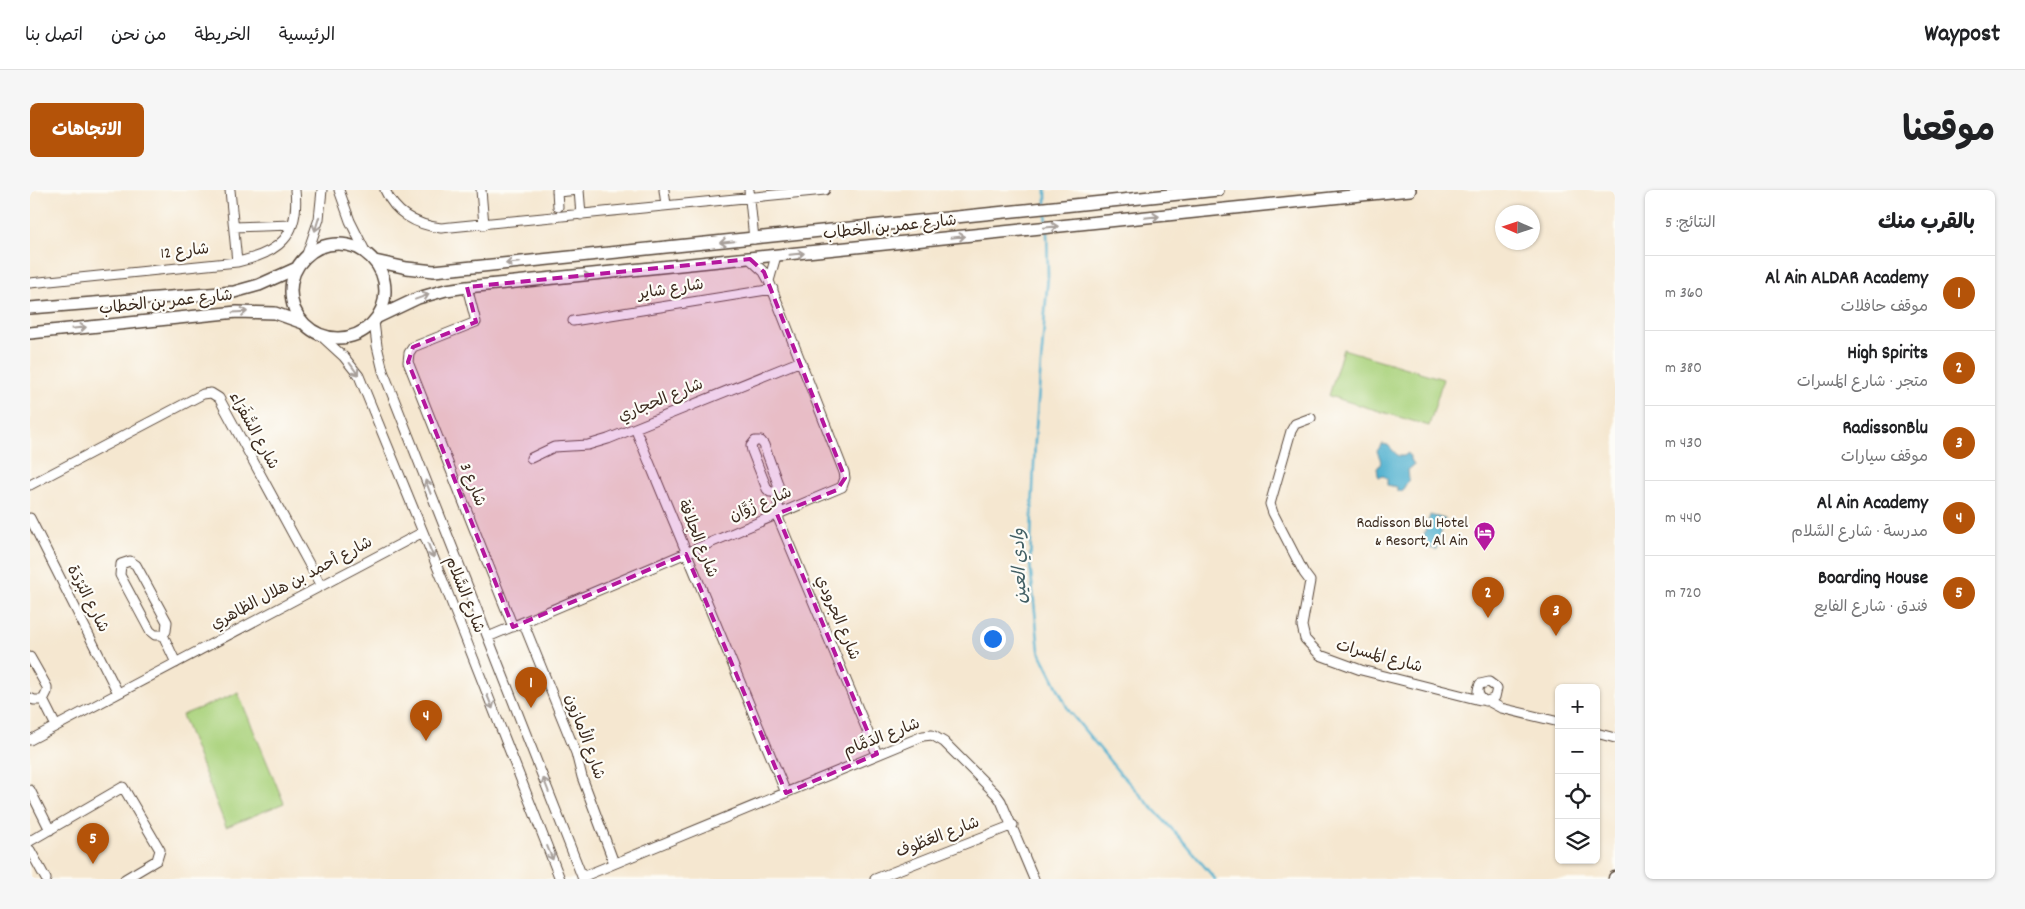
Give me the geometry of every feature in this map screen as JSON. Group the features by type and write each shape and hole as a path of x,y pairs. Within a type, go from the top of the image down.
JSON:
{"main road":[{"name":"شارع عمر بن الخطاب","path":"375,261 407,268 434,271 1218,190"},
{"name":"شارع عمر بن الخطاب","path":"376,320 418,298 446,290 467,287 1410,190"},
{"path":"335,244 351,246 366,252 375,261 382,274 386,289 384,304 376,320 366,330 355,336 343,338 331,338 320,335 303,323 296,313 292,302 291,290 297,268 306,256 320,248 335,244"},
{"name":"شارع عمر بن الخطاب","path":"30,308 234,292 269,281 297,268"},
{"name":"شارع عمر بن الخطاب","path":"30,332 244,312 275,313 303,323"}],"street":[{"path":"230,190 237,262"},
{"name":"شارع 12","path":"30,283 237,262 264,255 283,241 292,226 295,210 295,190"},
{"path":"306,256 319,218 322,190"},
{"path":"339,190 350,221 366,252"},
{"path":"385,190 393,204 401,212 419,224 440,228 581,215 750,194 825,190"},
{"path":"481,190 484,225"},
{"path":"558,207 557,191 579,190 581,215"},
{"path":"664,190 666,205"},
{"path":"750,194 754,239"},
{"path":"234,227 292,226"},
{"path":"771,285 776,256"},
{"name":"شارع زُوَّان","path":"488,638 837,490 844,483 844,472 771,285 764,272 750,259"},
{"name":"شارع شاير","path":"573,321 771,285"},
{"name":"شارع 3","path":"467,287 476,322 413,347 409,353 408,362 512,627"},
{"name":"شارع السَّلام","path":"376,320 377,346 383,371 582,878"},
{"name":"شارع السَّلام","path":"320,335 344,357 359,376 423,532 560,879"},
{"name":"شارع الحجاري","path":"531,458 554,447 596,443 801,361"},
{"name":"شارع السُّفَرَاء","path":"30,485 203,394 211,393 219,398 320,586"},
{"name":"شارع المَسرات","path":"1311,418 1295,424 1291,431 1270,504 1272,513 1310,581 1302,626 1305,639 1313,649 1328,660 1360,670 1460,694 1486,701 1501,708 1555,721"},
{"name":"شارع الجلافة","path":"635,428 786,793"},
{"name":"شارع الجرودي","path":"775,492 768,490 764,481 751,449 754,441 761,441 764,445 778,484 775,492 778,514 877,754"},
{"name":"شارع البُرْدَة","path":"30,518 118,693"},
{"name":"شارع أحمد بن هلال الظاهري","path":"30,740 423,532"},
{"path":"130,561 136,565 167,622 163,635 154,635 150,631 120,575 120,566 123,562 130,561"},
{"name":"شارع الأمازون","path":"523,622 576,753 582,777 614,863"},
{"path":"163,635 176,663"},
{"path":"30,657 47,687 43,700"},
{"path":"1460,694 1480,684 1486,682 1492,683 1496,688 1496,695 1493,699 1486,701 1478,694 1480,684"},
{"name":"شارع المَسرات","path":"1496,695 1513,711"},
{"path":"30,698 43,700"},
{"path":"43,700 56,726"},
{"path":"1600,733 1615,738"},
{"name":"شارع الدَمَّام","path":"582,878 877,754 923,736 932,735 937,737 996,794 1012,826 1034,879"},
{"path":"30,841 123,787 160,850 157,860 125,879"},
{"path":"30,790 50,830"},
{"name":"شارع العَطُوف","path":"875,879 1012,826"},
{"path":"30,850 46,879"}],"highlighted area":[{"path":"750,259 764,272 845,478 837,490 777,514 877,754 786,793 686,554 513,627 408,362 413,347 476,322 467,287"}],"green space":[{"path":"1343,349 1443,379 1429,426 1329,396"},
{"path":"238,693 284,803 226,827 182,715"}],"water":[{"path":"1382,444 1388,445 1398,456 1404,456 1408,453 1414,465 1408,470 1409,479 1402,491 1397,491 1397,487 1387,485 1387,479 1384,476 1379,477 1378,475 1377,468 1381,462 1377,451"},
{"path":"1430,515 1445,519 1436,550 1421,545"}],"waterway":[{"name":"وادي العين","path":"1046,190 1046,203"},
{"name":"وادي العين","path":"1046,211 1047,223"},
{"name":"وادي العين","path":"1047,231 1048,275 1035,440 1030,564 1039,650 1069,711 1118,771 1183,841 1215,879"}],"place":[{"name":"Radisson Blu Hotel & Resort, Al Ain","path":"1484,551"},
{"name":"High Spirits","path":"1488,618"},
{"name":"RadissonBlu","path":"1556,636"},
{"name":"Al Ain ALDAR Academy","path":"531,708"},
{"name":"Al Ain Academy","path":"426,741"},
{"name":"Boarding House","path":"93,864"}]}
